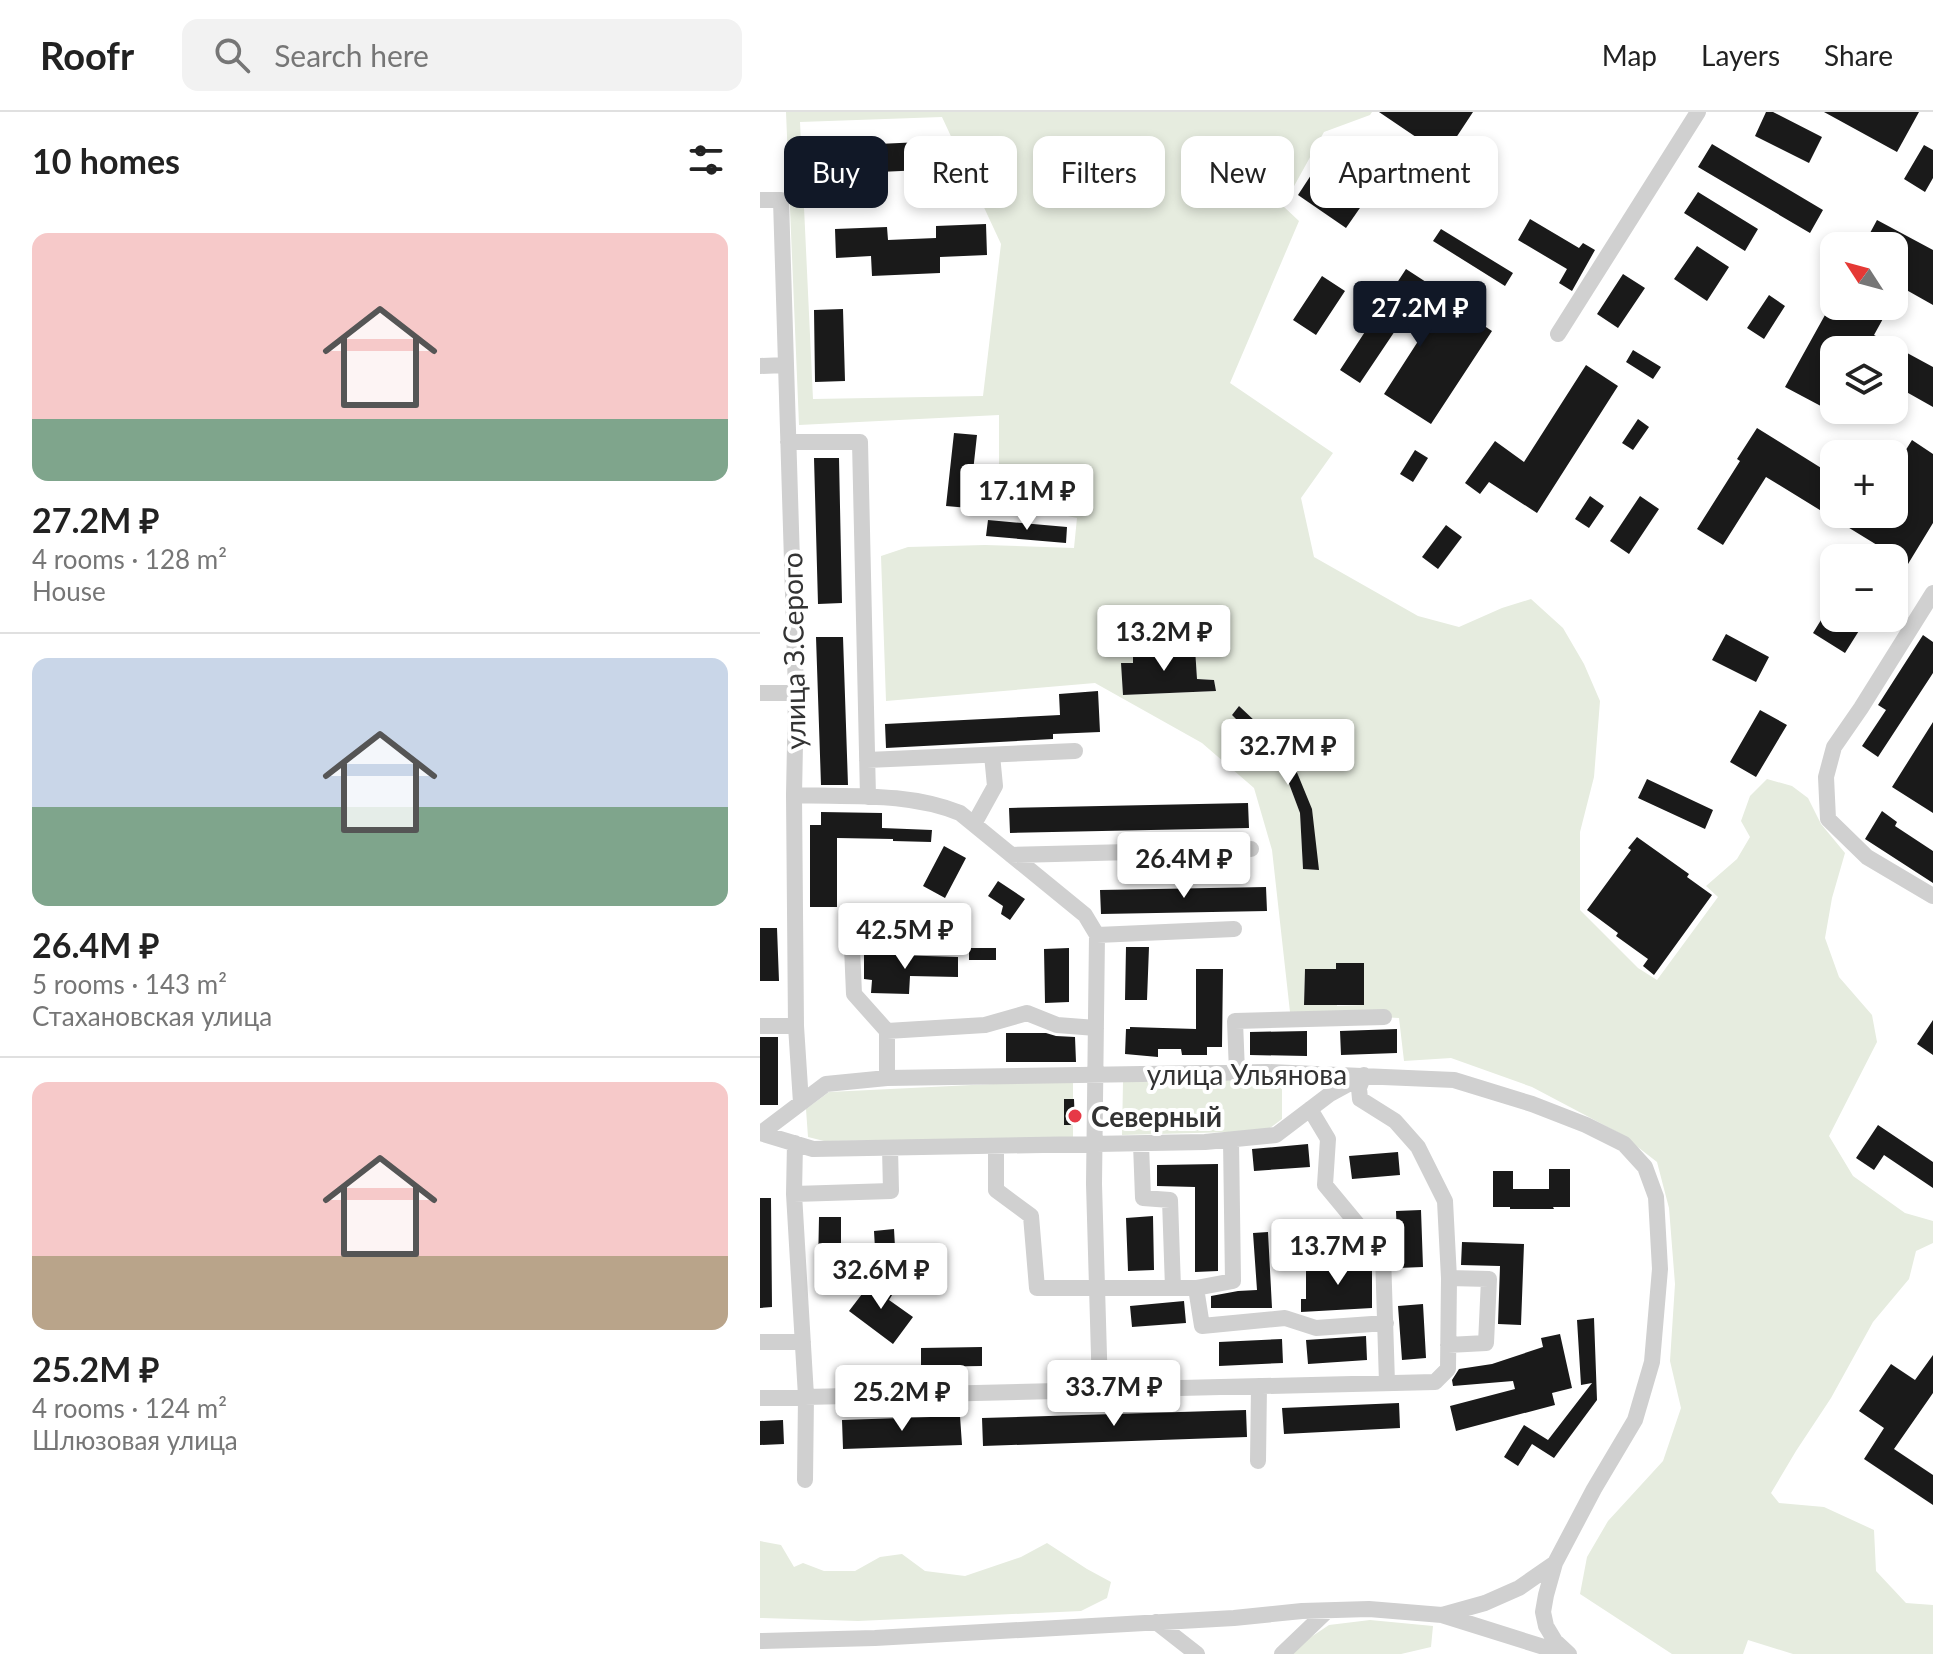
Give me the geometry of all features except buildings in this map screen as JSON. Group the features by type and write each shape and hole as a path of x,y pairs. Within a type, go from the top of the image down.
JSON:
{"street":[{"path":"1558,334 1698,112"},
{"name":"улица З.Серого","path":"760,200 781,200 796,693 796,1026 801,1103"},
{"path":"760,366 786,365"},
{"path":"788,442 860,442 868,797"},
{"path":"1933,593 1834,747 1826,777 1828,819 1867,857 1933,896"},
{"path":"760,693 796,693"},
{"path":"867,760 1075,751"},
{"path":"974,824 995,786 992,755"},
{"path":"794,795 905,798 938,804 960,813 1085,915 1097,935 1094,1184 1100,1390"},
{"path":"1011,855 1251,849"},
{"path":"1097,935 1234,929"},
{"path":"852,947 854,994 887,1031 887,1078"},
{"path":"887,1031 985,1025 1027,1013 1057,1025 1096,1028"},
{"path":"1237,1072 1235,1021 1384,1017"},
{"path":"760,1026 796,1026"},
{"name":"улица Ульянова","path":"760,1133 826,1084 887,1078 1237,1072 1364,1075"},
{"path":"760,1398 1435,1382 1448,1369 1449,1278 1445,1201 1418,1147 1395,1121 1360,1099 1359,1088 1364,1075 1454,1080 1532,1104 1624,1144 1645,1167 1656,1197 1660,1269 1652,1362 1635,1420 1555,1563 1546,1595 1543,1612 1546,1626 1568,1654"},
{"name":"улица Ульянова","path":"760,1133 813,1149 1231,1140 1276,1135 1330,1094 1364,1075"},
{"path":"1310,1109 1328,1139 1325,1185 1383,1255 1387,1383"},
{"path":"996,1146 996,1190 1031,1216 1037,1288 1196,1288 1233,1281 1231,1140"},
{"path":"795,1143 794,1194 806,1396 805,1480"},
{"path":"1141,1144 1143,1198 1170,1200 1173,1288"},
{"path":"794,1194 891,1191 890,1148"},
{"path":"1448,1345 1486,1343 1489,1279 1449,1278"},
{"path":"1196,1288 1202,1326 1285,1318 1316,1328 1386,1323"},
{"path":"760,1342 803,1342"},
{"path":"1258,1461 1259,1386"},
{"path":"1442,1615 1485,1603 1519,1588 1555,1563"},
{"path":"760,1641 875,1638 1369,1609 1442,1615 1568,1654"},
{"path":"1282,1654 1327,1611"},
{"path":"1156,1622 1197,1654"}],"shaded area":[{"path":"786,112 1372,112 1324,132 1322,136 1310,136 1310,157 1294,186 1294,136 1181,136 1181,208 1285,208 1299,221 1230,383 1333,453 1301,498 1314,557 1418,616 1459,627 1531,599 1563,628 1584,664 1600,701 1594,777 1580,832 1580,910 1638,968 1657,980 1718,897 1706,886 1737,859 1750,837 1741,821 1750,796 1767,779 1792,786 1808,798 1821,824 1845,853 1825,938 1839,977 1872,1015 1877,1042 1829,1136 1853,1176 1905,1213 1933,1221 1933,1243 1916,1251 1909,1279 1873,1322 1831,1398 1771,1493 1779,1503 1824,1507 1874,1530 1876,1571 1906,1603 1933,1605 1933,1654 1793,1654 1748,1640 1743,1654 1672,1654 1580,1594 1587,1557 1608,1521 1663,1461 1681,1408 1670,1361 1675,1284 1669,1208 1657,1162 1621,1134 1532,1087 1451,1058 1404,1061 1399,1018 1290,1012 1272,850 1254,788 1202,743 1095,683 886,701 881,556 908,547 985,545 1074,548 1077,518 999,501 999,415 799,425 790,208 804,208 813,399 983,396 1001,244 984,208 1017,208 1017,136 951,136 942,117 800,122 801,136 787,136","holes":["1195,648 1197,679 1214,680 1216,691 1123,695 1122,663 1133,663 1133,652","1239,706 1289,753 1318,870 1303,869 1300,813 1282,765 1232,715","1364,963 1364,1005 1337,1006 1336,964","1305,969 1324,969 1322,1005 1304,1005"]},
{"path":"1270,1079 1282,1089 1282,1119 1266,1131 1122,1135 1123,1082"},
{"path":"1073,1080 1073,1138 824,1141 808,1137 806,1109 829,1092"},
{"path":"760,1541 781,1545 794,1567 803,1563 824,1571 855,1571 880,1557 902,1554 925,1571 965,1576 1021,1557 1047,1543 1111,1582 1107,1598 1081,1611 858,1621 760,1618"},
{"path":"1370,1620 1433,1626 1431,1647 1401,1654 1293,1654 1302,1643 1329,1625"}],"place":[{"name":"Северный","path":"1075,1116"}]}
